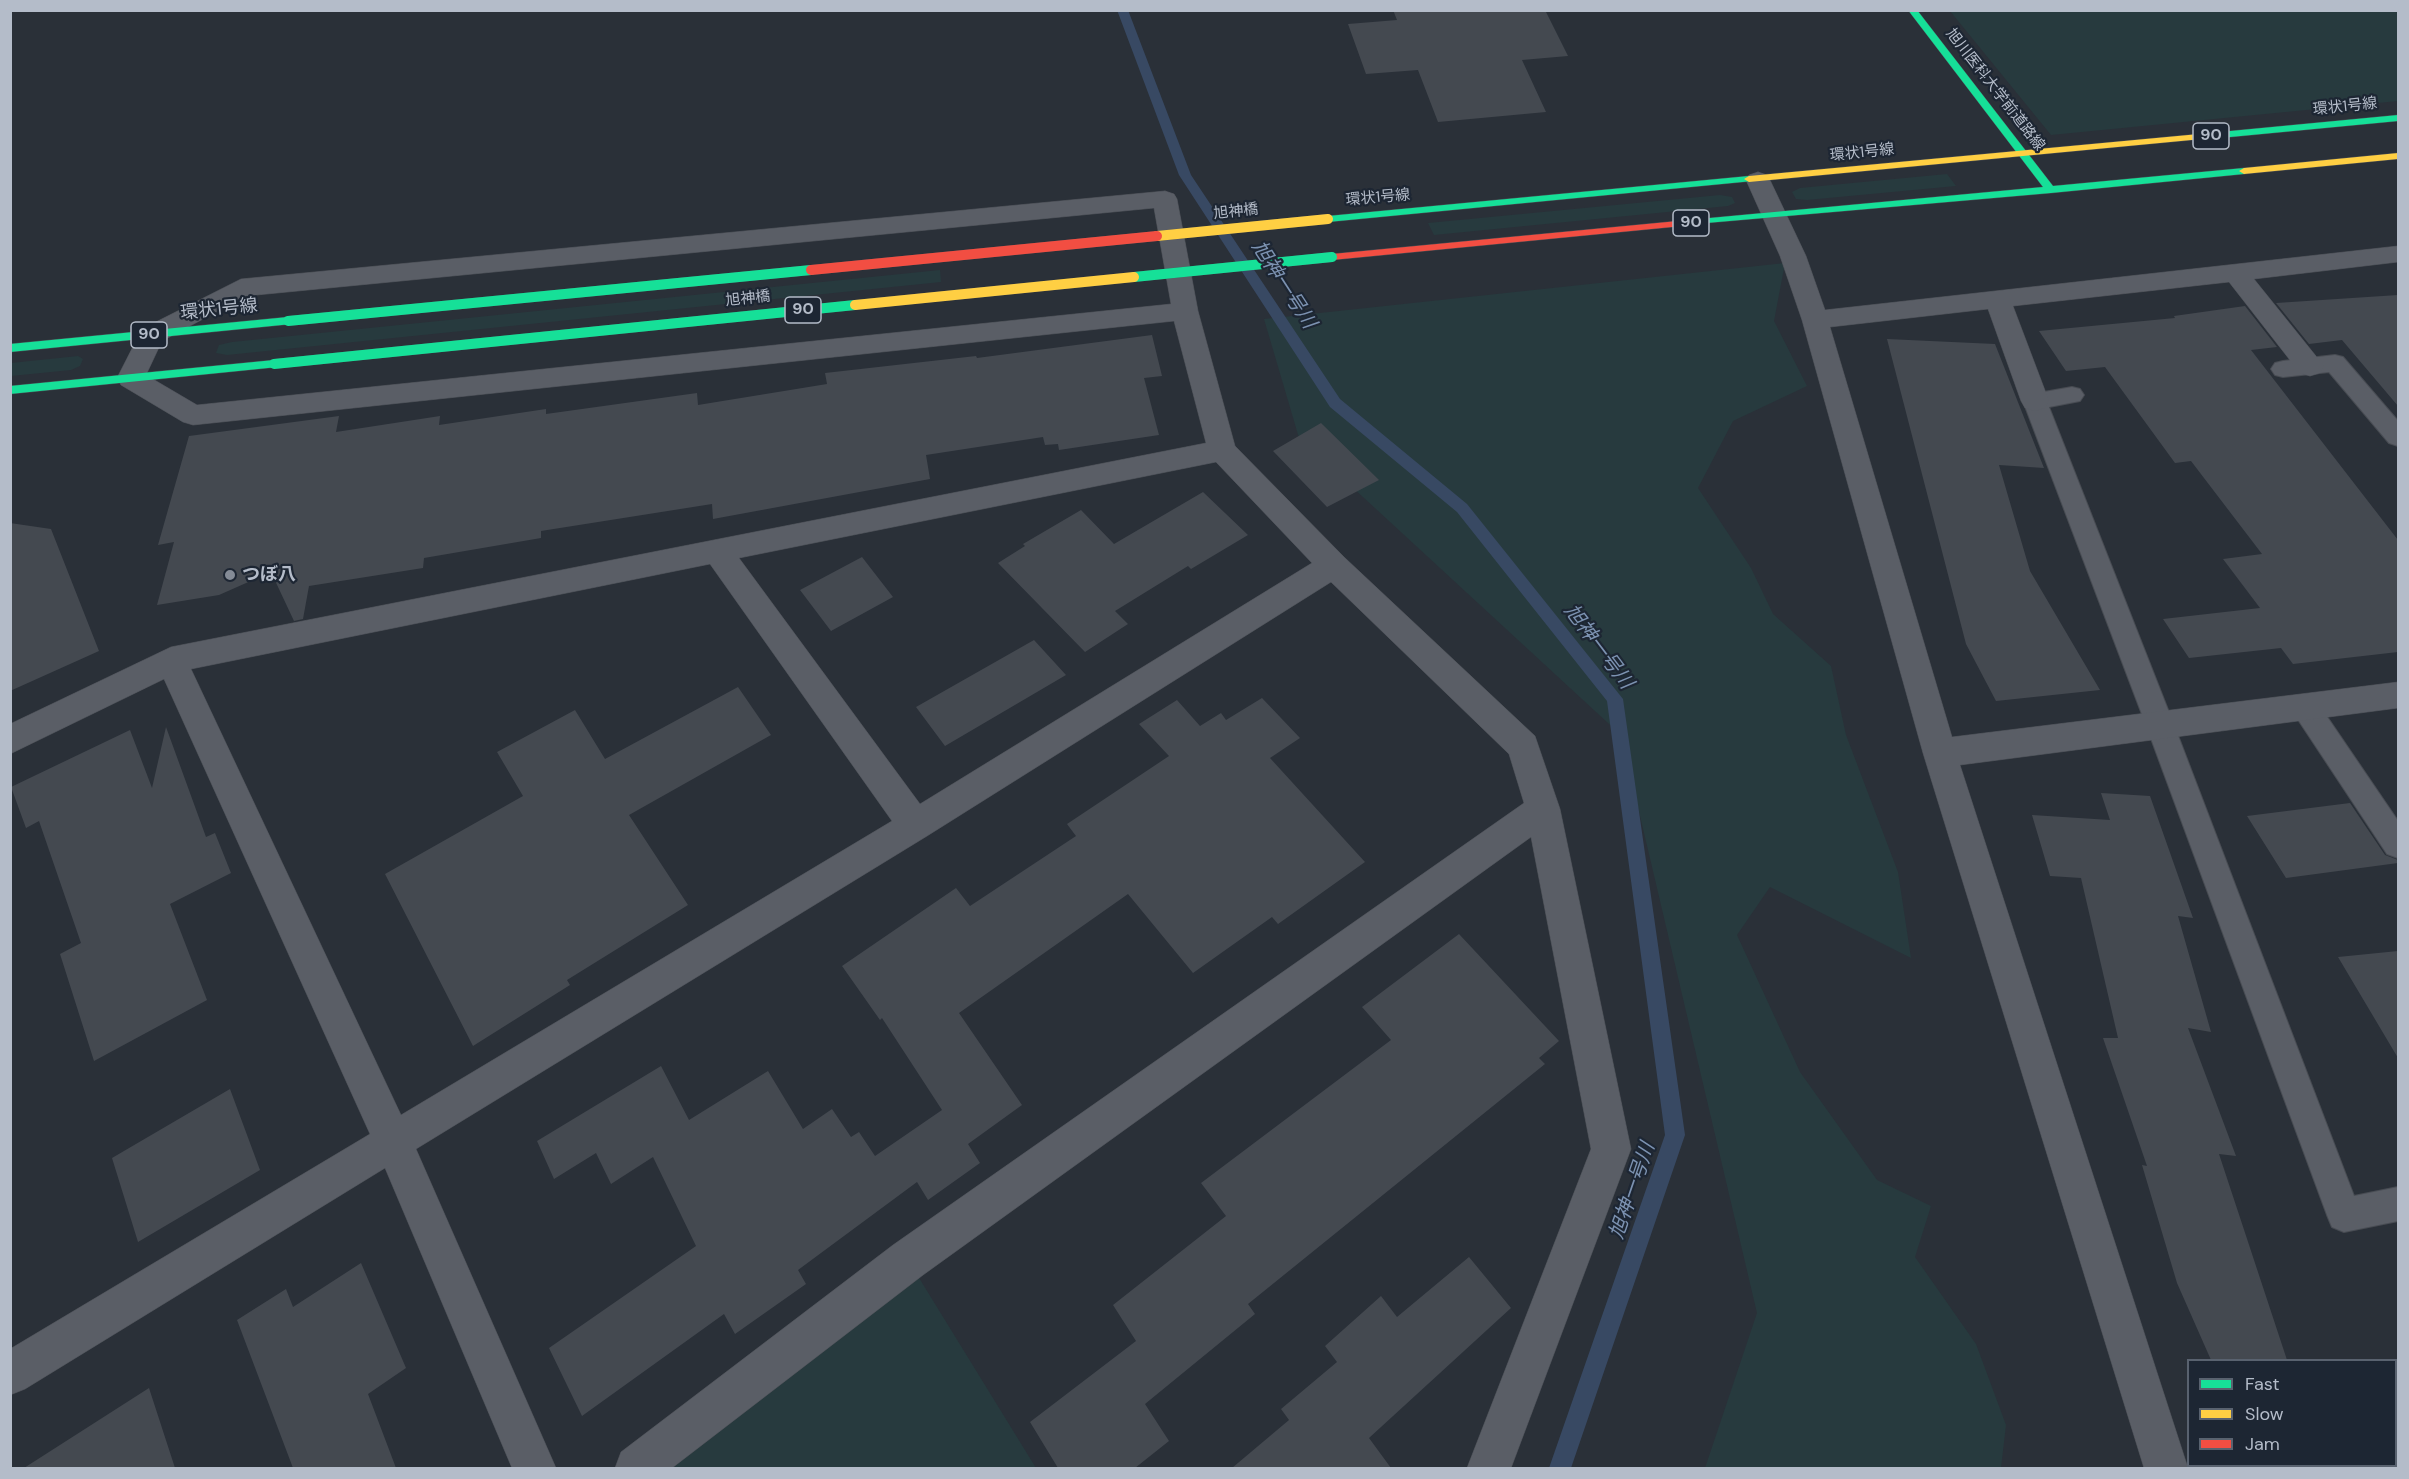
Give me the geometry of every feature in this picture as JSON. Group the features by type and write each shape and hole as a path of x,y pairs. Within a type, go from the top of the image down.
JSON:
{"main road":[{"name":"旭川医科大学前道路線","path":"1912,10 2051,190"},
{"name":"環状1号線","path":"1328,219 2398,118"},
{"name":"90","path":"1775,215 2398,156"},
{"name":"旭神橋","path":"131,378 1332,257 1775,215"},
{"name":"旭神橋","path":"288,321 1328,219"},
{"name":"環状1号線","path":"10,348 288,321"},
{"name":"90","path":"10,390 131,378"}],"street":[{"path":"1758,180 1792,256 1815,320 1940,753 2166,1468"},
{"path":"1185,311 193,415 131,378 151,335 241,288 1165,199 1185,311 1222,450 1333,565 1523,746 1543,809 1611,1149 1489,1468"},
{"path":"1815,320 2398,254"},
{"path":"2234,272 2310,366"},
{"path":"1998,301 2035,401"},
{"path":"10,740 171,660 1222,450"},
{"path":"716,550 915,825"},
{"path":"10,1374 915,825 1333,565"},
{"path":"171,660 393,1141 534,1468"},
{"path":"1940,753 2398,695"},
{"path":"638,1468 908,1260 1543,809"}],"lane":[{"path":"2283,369 2335,363 2398,437"},
{"path":"2072,395 2035,401 2160,725 2344,1215 2398,1204"},
{"path":"2305,707 2398,846"}],"green space":[{"path":"1950,11 2398,11 2398,101 2051,135"},
{"path":"1947,174 1956,186 1807,200 1796,199 1792,192 1800,188"},
{"path":"1720,195 1732,197 1735,203 1728,206 1434,235 1428,223"},
{"path":"1785,263 1774,321 1807,386 1733,421 1698,488 1751,568 1773,614 1831,666 1846,735 1898,872 1911,958 1770,887 1737,935 1800,1072 1877,1180 1931,1206 1915,1257 1976,1344 2006,1425 2001,1468 1705,1468 1757,1313 1621,735 1299,438 1264,319"},
{"path":"940,270 941,282 227,355 216,353 219,345 232,342"},
{"path":"78,356 83,359 80,366 71,370 11,376 11,363"},
{"path":"908,1260 1036,1468 637,1468"}],"building":[{"path":"1393,10 1545,10 1568,56 1522,60 1546,112 1438,122 1418,70 1366,74 1348,24 1397,20"},
{"path":"2398,295 2398,406 2342,340 2309,344 2276,303"},
{"path":"2245,306 2277,347 2251,350 2398,540 2398,652 2293,664 2281,648 2189,658 2163,619 2260,608 2223,559 2262,554 2191,461 2175,463 2105,367 2066,371 2039,331 2175,318 2174,316"},
{"path":"1152,335 1162,376 1144,378 1159,435 1059,450 1058,444 1045,445 1043,437 926,455 930,479 713,519 712,504 541,531 541,538 424,558 423,568 309,586 303,619 294,621 271,572 219,595 157,605 174,542 158,545 189,436 339,416 336,432 440,416 439,425 546,409 546,414 697,393 698,405 827,384 825,373 976,356 977,358"},
{"path":"1887,339 1995,344 2044,468 1999,465 2030,571 2100,690 1996,701 1966,644"},
{"path":"1321,423 1379,480 1327,507 1273,451"},
{"path":"1203,492 1248,535 1191,569 1188,566 1115,611 1128,624 1085,652 998,563 1025,546 1023,544 1081,510 1114,544"},
{"path":"10,523 51,529 99,651 10,691"},
{"path":"862,557 893,597 831,631 800,590"},
{"path":"1034,640 1066,675 945,746 916,707"},
{"path":"738,687 771,735 629,815 688,905 567,980 570,985 473,1046 385,874 523,796 497,752 575,710 605,759"},
{"path":"1262,698 1300,738 1270,758 1365,862 1278,924 1272,917 1193,973 1128,894 959,1013 1022,1105 968,1144 980,1163 928,1200 917,1182 798,1270 806,1284 735,1334 724,1314 582,1416 549,1348 696,1246 653,1157 611,1184 596,1153 554,1179 537,1141 661,1066 689,1120 768,1071 803,1129 832,1109 851,1137 859,1132 875,1156 942,1110 882,1018 880,1020 842,966 956,888 970,906 1076,836 1067,824 1169,756 1139,724 1177,700 1200,726 1221,713 1226,720"},
{"path":"166,727 206,837 215,833 231,873 170,904 207,1000 94,1061 60,954 81,943 39,821 26,828 11,787 130,730 152,788"},
{"path":"2101,793 2150,796 2193,918 2178,916 2211,1032 2188,1028 2236,1156 2219,1154 2287,1359 2211,1359 2177,1283 2142,1165 2147,1166 2103,1038 2118,1038 2081,878 2050,876 2032,815 2110,820"},
{"path":"2350,803 2385,855 2398,860 2398,863 2286,878 2247,816"},
{"path":"1459,934 1559,1041 1539,1058 1545,1064 1248,1304 1255,1314 1145,1404 1169,1441 1135,1468 1058,1468 1030,1422 1136,1341 1113,1305 1226,1216 1201,1183 1391,1040 1362,1007"},
{"path":"2398,951 2398,1058 2338,957"},
{"path":"230,1089 260,1170 138,1242 112,1158"},
{"path":"1469,1257 1511,1308 1369,1438 1391,1468 1232,1468 1289,1420 1281,1409 1337,1362 1325,1346 1381,1296 1397,1317"},
{"path":"361,1263 406,1368 368,1394 396,1468 293,1468 237,1320 286,1289 293,1307"},
{"path":"149,1388 175,1468 24,1468"}],"waterway":[{"name":"旭神一号川","path":"1122,10 1185,175 1335,403 1462,508 1615,699 1675,1135 1560,1468"}],"traffic: fast":[{"path":"1912,10 2051,190"},
{"path":"2199,137 2398,118"},
{"path":"1699,222 2244,171"},
{"path":"1328,219 1749,179"},
{"path":"1134,277 1332,257"},
{"path":"288,321 811,270"},
{"path":"274,364 855,305"},
{"path":"10,348 288,321"},
{"path":"10,390 274,364"}],"traffic: slow":[{"path":"1749,179 2199,137"},
{"path":"2244,171 2398,156"},
{"path":"1157,236 1328,219"},
{"path":"855,305 1134,277"}],"traffic: jam":[{"path":"1332,257 1699,222"},
{"path":"811,270 1157,236"}],"place":[{"name":"つぼ八","path":"230,575"}]}
